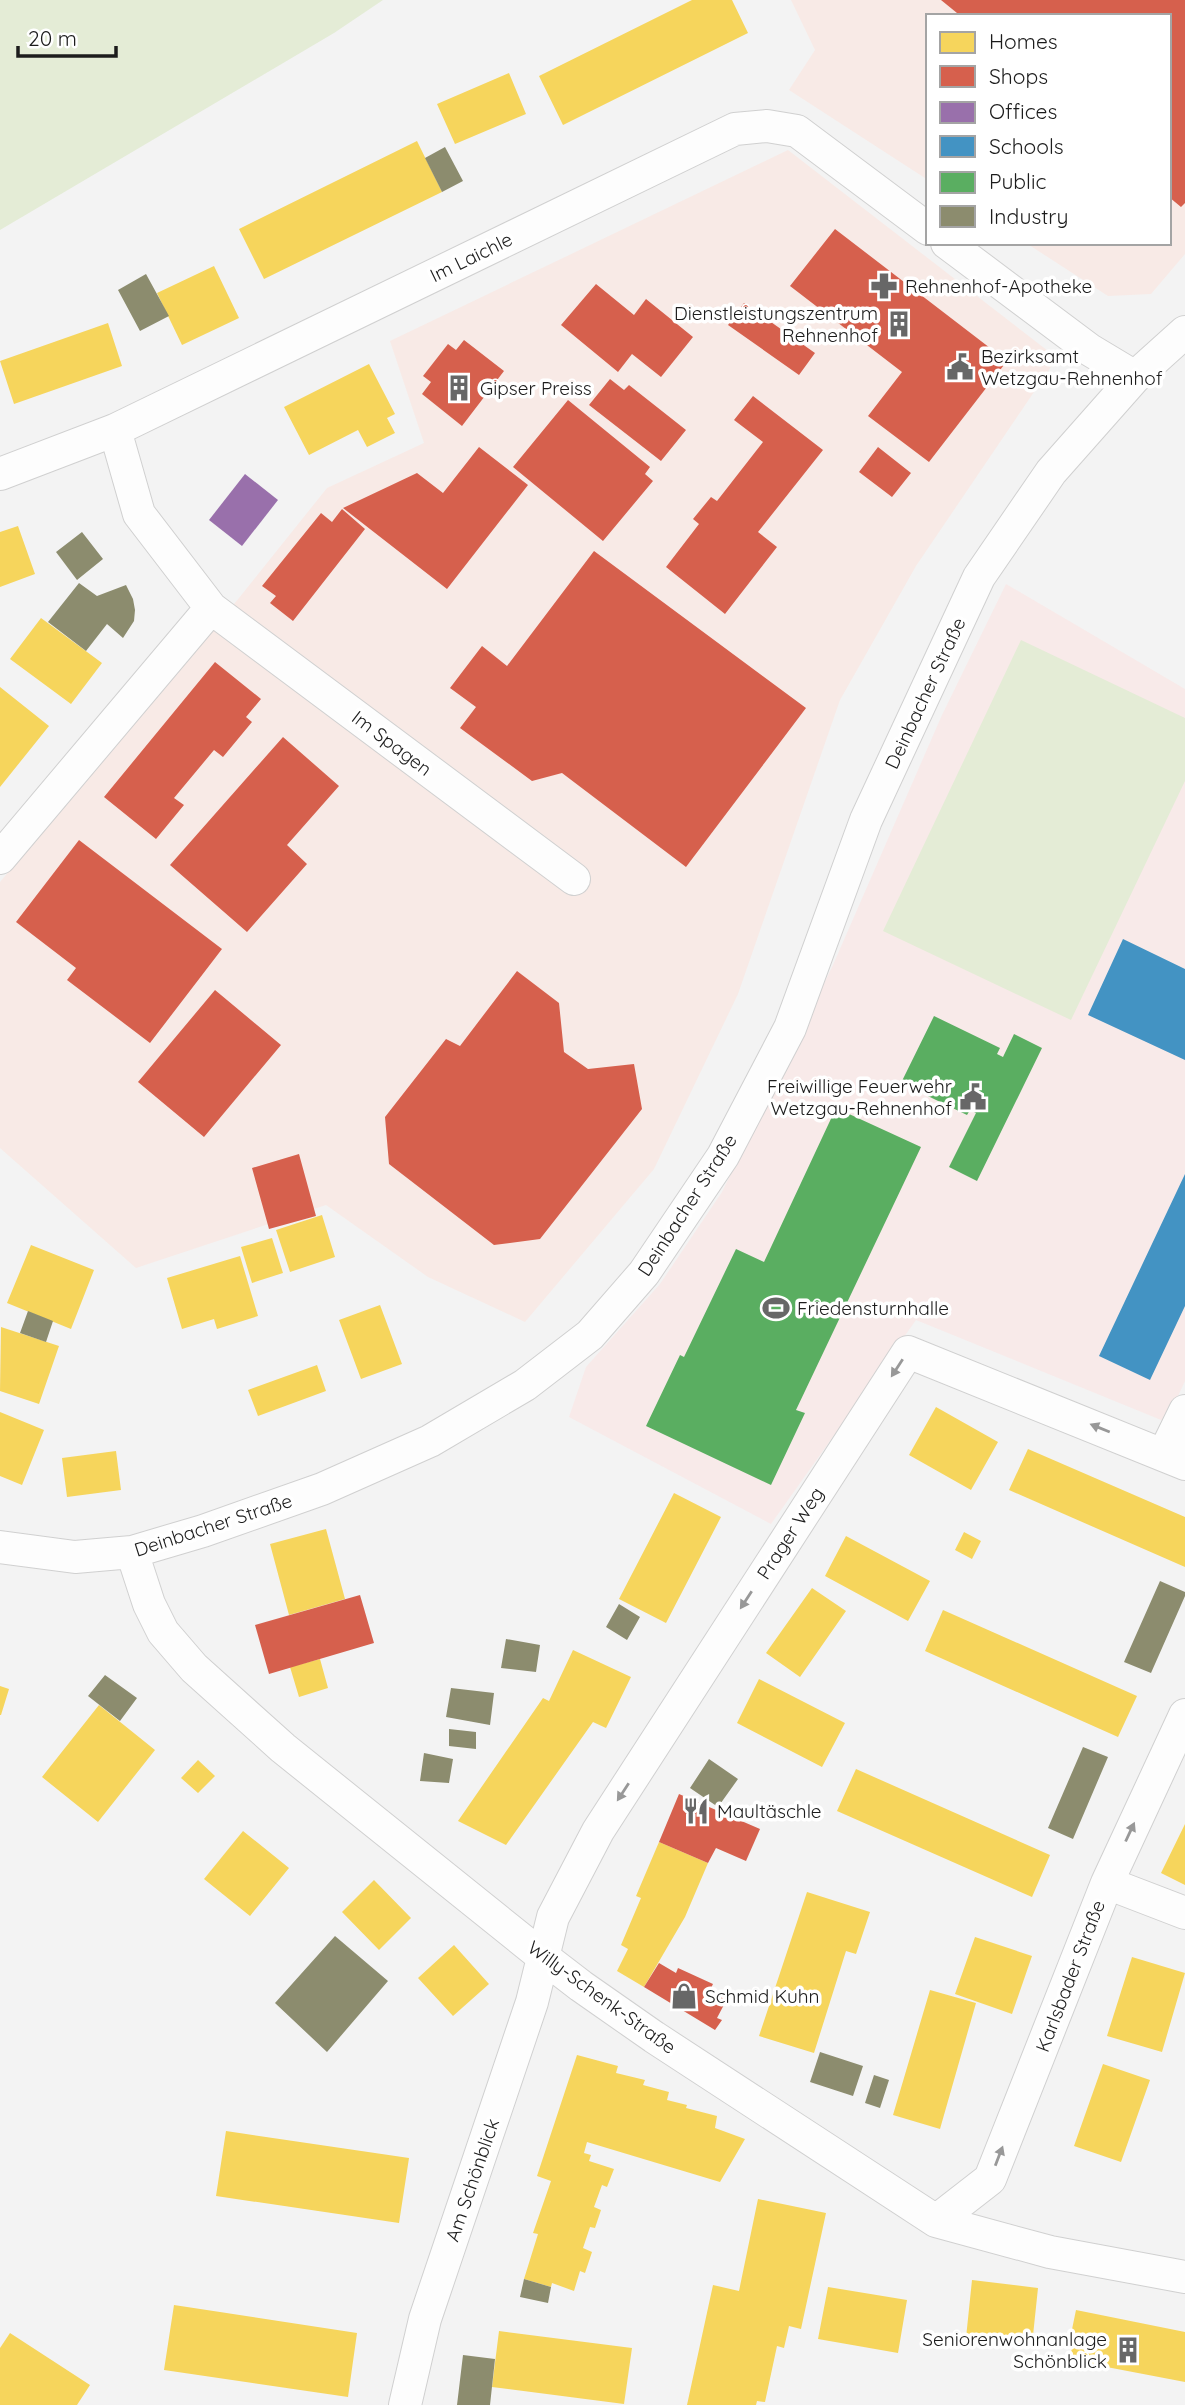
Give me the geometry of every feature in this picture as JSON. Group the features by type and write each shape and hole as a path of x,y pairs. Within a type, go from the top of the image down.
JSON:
{"street":[{"name":"Im Laichle","path":"0,474 115,430 734,129 767,125 797,131 926,228"},
{"path":"950,245 1090,350 1135,377"},
{"name":"Deinbacher Straße","path":"0,1547 75,1557 132,1552 203,1531 322,1489 430,1441 525,1385 590,1335 644,1273 723,1156 790,1028 866,820 979,577 1051,472 1135,377 1185,332"},
{"name":"Im Spagen","path":"115,430 139,514 211,608 574,879"},
{"path":"0,858 211,608"},
{"name":"Prager Weg","path":"542,1956 553,1917 598,1831 908,1352 1174,1459"},
{"path":"1174,1459 1185,1410"},
{"name":"Willy-Schenk-Straße","path":"132,1552 149,1604 163,1632 194,1668 283,1748 542,1956 654,2037 936,2221 1050,2252 1185,2277"},
{"name":"Karlsbader Straße","path":"936,2221 990,2179 1107,1882 1185,1715"},
{"path":"1107,1882 1185,1913"},
{"name":"Am Schönblick","path":"405,2405 425,2319 532,2002 542,1956"}],"shaded area":[{"path":"791,0 1185,0 1185,254 1151,294 1108,296 1029,245 1171,245 1171,14 926,14 926,179 789,90 815,50"},
{"path":"788,150 1057,358 916,566 840,700 738,994 654,1169 525,1322 428,1277 326,1205 136,1268 0,1148 0,882 239,598 327,488 424,443 390,341"},
{"path":"1006,584 1185,689 1185,1381 1166,1422 916,1320 771,1524 569,1417 586,1367 660,1284 722,1192 833,965 942,715"}],"green space":[{"path":"0,0 383,0 334,33 0,230"},
{"path":"1021,640 1185,718 1185,781 1071,1020 883,931"}],"building: Homes":[{"path":"692,0 732,0 748,33 563,125 539,76"},
{"path":"509,73 526,114 455,144 437,104"},
{"path":"417,141 442,192 264,279 239,229"},
{"path":"214,266 239,318 182,345 157,293"},
{"path":"108,323 122,366 14,404 0,361"},
{"path":"369,364 395,414 387,418 395,433 367,447 358,430 309,455 284,407"},
{"path":"18,526 35,574 0,587 0,532"},
{"path":"41,618 102,663 71,704 10,659"},
{"path":"0,687 49,726 0,787"},
{"path":"322,1215 335,1257 290,1272 276,1230"},
{"path":"272,1238 283,1273 252,1283 241,1247"},
{"path":"31,1245 94,1270 71,1329 7,1303"},
{"path":"240,1256 258,1316 217,1329 214,1319 182,1329 167,1278"},
{"path":"380,1305 402,1364 361,1379 339,1320"},
{"path":"1,1327 59,1346 39,1404 0,1391"},
{"path":"317,1365 326,1391 258,1416 248,1390"},
{"path":"936,1407 998,1442 971,1490 909,1455"},
{"path":"0,1412 44,1430 22,1485 0,1476"},
{"path":"1028,1449 1185,1517 1185,1567 1009,1490"},
{"path":"116,1451 121,1490 67,1497 62,1458"},
{"path":"674,1493 721,1517 666,1623 619,1599"},
{"path":"326,1529 345,1599 289,1615 270,1544"},
{"path":"964,1532 981,1541 972,1559 955,1550"},
{"path":"846,1536 930,1581 908,1621 825,1576"},
{"path":"812,1588 846,1611 800,1677 766,1653"},
{"path":"943,1610 1137,1696 1118,1737 925,1651"},
{"path":"573,1650 631,1677 606,1728 593,1722 506,1845 458,1821 543,1698 549,1701"},
{"path":"320,1659 328,1688 299,1697 290,1667"},
{"path":"759,1679 845,1723 822,1767 737,1723"},
{"path":"0,1686 9,1689 1,1715 0,1715"},
{"path":"99,1705 155,1750 98,1822 42,1777"},
{"path":"198,1760 215,1776 198,1793 181,1778"},
{"path":"856,1769 1050,1855 1032,1897 837,1811"},
{"path":"1185,1824 1185,1885 1161,1873"},
{"path":"243,1831 289,1868 250,1916 204,1879"},
{"path":"659,1842 708,1863 685,1917 644,1987 617,1971 628,1949 621,1945 641,1898 636,1896"},
{"path":"374,1880 411,1918 379,1950 342,1912"},
{"path":"807,1892 870,1912 856,1954 846,1951 814,2053 759,2036"},
{"path":"975,1937 1032,1956 1012,2014 955,1994"},
{"path":"454,1945 489,1984 453,2016 418,1978"},
{"path":"1132,1957 1185,1973 1162,2052 1107,2036"},
{"path":"930,1990 976,2003 940,2129 893,2115"},
{"path":"577,2055 618,2066 616,2073 645,2080 643,2085 669,2092 667,2100 717,2116 715,2128 745,2139 720,2182 587,2142 584,2153 591,2155 589,2161 614,2169 607,2187 602,2185 594,2207 601,2210 595,2228 590,2227 583,2248 592,2252 585,2273 580,2271 574,2291 552,2283 551,2287 524,2279 538,2234 533,2233 551,2181 537,2176"},
{"path":"1103,2064 1150,2080 1121,2162 1074,2146"},
{"path":"226,2131 409,2158 399,2223 216,2196"},
{"path":"758,2199 826,2213 801,2329 789,2326 784,2348 777,2346 765,2402 757,2401 756,2405 687,2405 713,2285 739,2291"},
{"path":"972,2280 1038,2288 1032,2345 966,2338"},
{"path":"828,2287 907,2300 898,2353 818,2339"},
{"path":"174,2305 357,2333 348,2397 164,2370"},
{"name":"Seniorenwohnanlage Schönblick","path":"1076,2310 1185,2332 1185,2382 1070,2360 1073,2340 1070,2339"},
{"path":"499,2331 632,2348 624,2404 492,2387"},
{"path":"10,2333 90,2385 77,2405 0,2405 0,2348"}],"building: Shops":[{"path":"941,0 1185,0 1185,203 1181,207 1171,199 1171,14 957,13"},
{"name":"Dienstleistungszentrum Rehnenhof","path":"835,229 1007,361 929,462 868,416 902,372 790,286"},
{"path":"596,284 634,315 646,299 693,337 661,377 632,354 618,372 561,325"},
{"path":"744,303 815,353 799,375 728,325"},
{"name":"Gipser Preiss","path":"464,340 504,371 462,426 422,394 431,382 423,376 448,344 456,350"},
{"path":"610,379 624,390 629,385 686,430 661,461 589,405"},
{"path":"753,396 823,450 758,532 777,547 725,614 666,567 699,524 693,519 711,497 717,501 763,442 734,420"},
{"path":"568,400 650,467 645,474 653,481 603,541 513,467"},
{"path":"479,447 528,485 447,589 343,508 417,473 443,493"},
{"path":"878,447 911,473 892,497 859,472"},
{"path":"342,509 365,529 293,621 270,603 276,596 262,586 321,513 332,522"},
{"path":"594,551 806,708 686,867 562,773 532,781 460,728 476,707 450,688 482,646 507,666"},
{"path":"215,662 261,699 246,717 252,722 223,757 214,750 174,798 184,805 156,839 104,797"},
{"path":"283,737 339,786 287,845 307,864 247,932 170,865"},
{"path":"79,840 222,949 150,1043 67,980 76,968 16,922"},
{"path":"517,971 559,1003 564,1052 588,1069 634,1064 642,1109 540,1239 494,1245 389,1164 385,1117 446,1039 460,1046"},
{"path":"215,990 281,1045 204,1137 138,1082"},
{"path":"299,1154 316,1216 269,1229 252,1168"},
{"path":"360,1595 374,1643 269,1674 255,1625"},
{"name":"Maultäschle","path":"679,1794 760,1829 746,1861 716,1848 708,1863 659,1842"},
{"path":"659,1963 676,1973 678,1968 713,1984 709,1992 727,1999 717,2018 722,2020 715,2030 644,1987"}],"building: Offices":[{"path":"245,474 278,500 242,546 209,520"}],"building: Schools":[{"path":"1123,939 1185,969 1185,1060 1088,1015"},
{"path":"1185,1174 1185,1306 1150,1380 1099,1356"}],"building: Public":[{"name":"Freiwillige Feuerwehr Wetzgau-Rehnenhof","path":"934,1016 1000,1048 997,1054 1003,1057 1014,1034 1042,1048 977,1181 949,1167 976,1113 970,1110 967,1115 901,1083"},
{"name":"Friedensturnhalle","path":"836,1108 921,1147 796,1410 805,1413 771,1485 646,1426 680,1355 684,1357 736,1249 764,1262"}],"building: Industry":[{"path":"445,147 463,181 442,192 425,158"},
{"path":"146,274 169,316 140,331 118,290"},
{"path":"82,532 103,559 77,580 56,552"},
{"path":"79,583 97,596 126,585 135,610 134,621 123,638 107,624 86,651 48,622"},
{"path":"28,1311 53,1321 46,1342 20,1333"},
{"path":"1160,1581 1185,1592 1185,1596 1151,1673 1124,1662"},
{"path":"619,1604 640,1617 627,1640 606,1627"},
{"path":"506,1639 540,1645 536,1672 501,1668"},
{"path":"105,1675 137,1698 120,1721 88,1696"},
{"path":"451,1688 494,1693 490,1725 446,1717"},
{"path":"449,1729 476,1732 476,1749 449,1746"},
{"path":"1083,1747 1108,1757 1073,1839 1048,1828"},
{"path":"424,1753 453,1759 449,1783 420,1781"},
{"path":"709,1759 738,1779 718,1807 690,1788"},
{"path":"335,1936 388,1981 327,2052 275,2003"},
{"path":"820,2052 863,2066 853,2096 810,2082"},
{"path":"874,2075 889,2080 880,2108 865,2103"},
{"path":"524,2279 551,2287 548,2303 520,2297"},
{"path":"463,2355 495,2359 490,2405 457,2405"}],"place":[{"name":"Rehnenhof-Apotheke","path":"884,286"},
{"name":"Dienstleistungszentrum Rehnenhof","path":"899,324"},
{"name":"Bezirksamt Wetzgau-Rehnenhof","path":"960,367"},
{"name":"Gipser Preiss","path":"459,388"},
{"name":"Freiwillige Feuerwehr Wetzgau-Rehnenhof","path":"973,1097"},
{"name":"Friedensturnhalle","path":"776,1308"},
{"name":"Maultäschle","path":"696,1811"},
{"name":"Schmid Kuhn","path":"684,1996"},
{"name":"Seniorenwohnanlage Schönblick","path":"1128,2350"}]}
